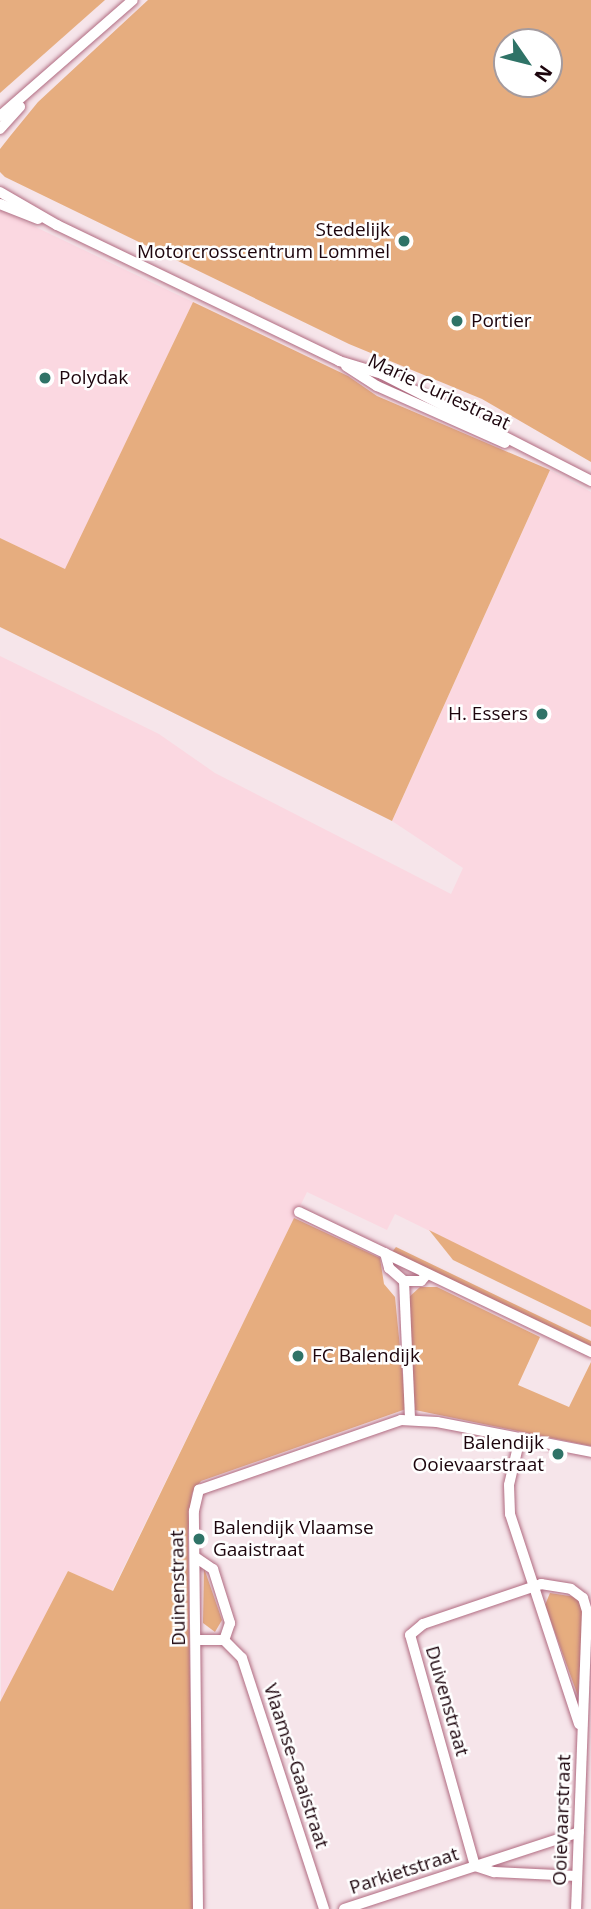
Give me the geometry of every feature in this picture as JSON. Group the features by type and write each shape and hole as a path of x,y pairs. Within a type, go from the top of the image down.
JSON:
{"street":[{"path":"0,129 36,89 133,0"},
{"path":"0,116 36,89"},
{"path":"0,192 57,225"},
{"path":"0,204 57,225"},
{"name":"Marie Curiestraat","path":"57,225 339,361 392,379 527,451 591,481"},
{"path":"299,1212 591,1352"},
{"path":"384,1253 389,1268 404,1281 421,1281 427,1274"},
{"path":"404,1281 410,1419"},
{"name":"Duinenstraat","path":"198,1909 195,1557 196,1497 203,1486 410,1419 591,1452"},
{"name":"Ooievaarstraat","path":"520,1438 509,1502 582,1733"},
{"path":"195,1557 213,1569 230,1623 224,1640 196,1640"},
{"name":"Ooievaarstraat","path":"534,1587 571,1589 586,1604 582,1733 586,1782 579,1832 576,1909"},
{"name":"Duivenstraat","path":"475,1866 410,1635 423,1624 534,1587"},
{"name":"Vlaamse-Gaaistraat","path":"224,1640 242,1658 324,1909"},
{"name":"Parkietstraat","path":"344,1909 579,1832"},
{"name":"Parkietstraat","path":"475,1866 494,1871 577,1876"}],"shaded area":[{"path":"0,0 105,0 0,93"},
{"name":"Stedelijk Motorcrosscentrum Lommel","path":"148,0 591,0 591,462 482,399 349,344 5,177 0,172 0,149 38,102"},
{"path":"0,210 193,302 65,570 0,538"},
{"path":"193,302 348,376 377,396 550,470 392,821 0,627 0,538 65,569"},
{"path":"550,470 591,492 591,1310 395,1214 387,1230 307,1192 112,1591 68,1571 1,1703 0,656 159,734 215,773 451,894 463,868 392,821"},
{"path":"294,1218 380,1258 384,1284 395,1297 406,1409 201,1481 192,1493 188,1533 193,1909 0,1909 0,1702 68,1571 113,1591"},
{"path":"429,1230 591,1310 591,1327 453,1260"},
{"path":"396,1247 591,1341 591,1346 392,1252"},
{"path":"420,1287 437,1287 540,1337 518,1385 569,1407 591,1362 591,1446 415,1410 408,1298"},
{"path":"204,1568 222,1620 215,1632 203,1623"},
{"path":"550,1593 576,1597 584,1610 578,1696 545,1605"}],"place":[{"name":"Stedelijk Motorcrosscentrum Lommel","path":"404,241"},
{"name":"Portier","path":"457,321"},
{"name":"Polydak","path":"45,378"},
{"name":"H. Essers","path":"542,714"},
{"name":"FC Balendijk","path":"298,1356"},
{"name":"Balendijk Ooievaarstraat","path":"558,1454"},
{"name":"Balendijk Vlaamse Gaaistraat","path":"199,1539"}]}
